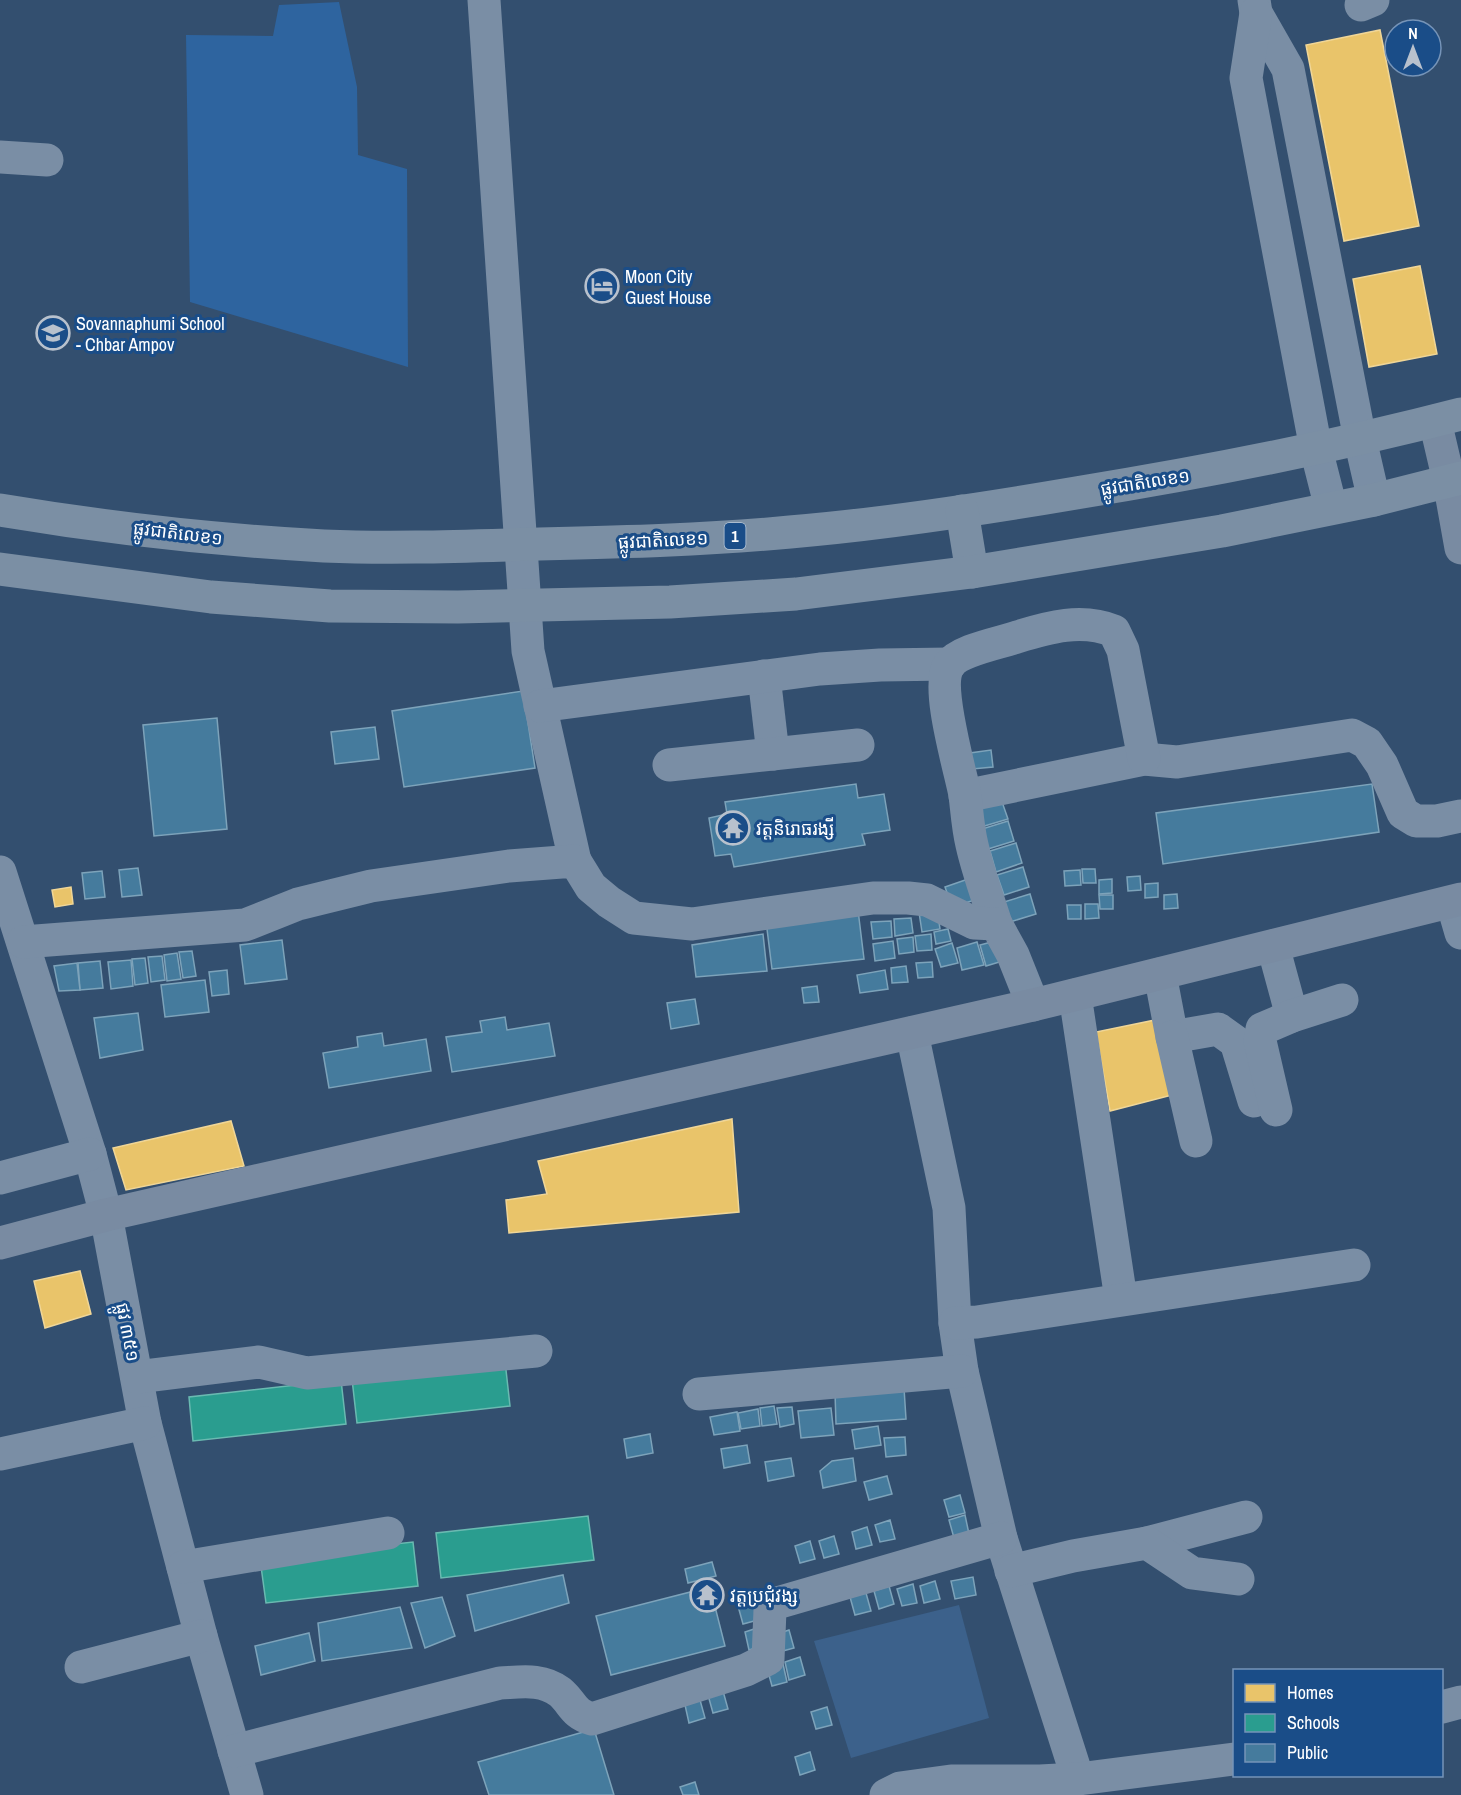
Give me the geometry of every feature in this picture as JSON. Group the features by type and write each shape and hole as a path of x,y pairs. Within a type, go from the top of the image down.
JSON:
{"highway":[{"name":"ផ្លូវជាតិលេខ១","path":"0,510 207,538 326,546 455,548 665,541 791,532 962,512 1204,472 1448,418"},
{"path":"0,569 211,597 318,605 458,607 670,602 796,594 972,572 1222,531 1374,500 1455,480"},
{"path":"962,512 972,572"}],"main road":[{"path":"1448,418 1461,548"},
{"path":"0,1243 106,1215 1033,1005 1456,900"}],"street":[{"path":"484,0 528,651 575,861 591,887 634,918 692,924 873,898 908,898 927,900 975,923 996,924"},
{"path":"1255,7 1287,69 1374,500"},
{"path":"1255,7 1246,78 1316,449 1331,508"},
{"path":"0,157 47,160"},
{"path":"540,706 820,669 950,664 966,653 1035,632 1077,623 1100,625 1114,631 1124,650 1144,759"},
{"path":"950,664 944,680 946,704 965,796 972,844 996,924 1013,955 1033,1005"},
{"path":"764,676 773,754"},
{"path":"965,796 1144,759 1188,761 1352,735 1366,743 1382,765 1403,813 1416,820 1437,820 1461,816"},
{"path":"669,765 858,745"},
{"path":"22,942 245,925 298,904 371,886 509,866 575,861"},
{"name":"ផ្លូវ ៣៥១","path":"0,872 90,1154 106,1215 145,1423 201,1636 248,1795"},
{"path":"1456,900 1461,933"},
{"path":"1273,946 1292,1016"},
{"path":"1160,974 1196,1141"},
{"path":"1075,995 1121,1299"},
{"path":"1172,1037 1218,1029 1236,1042 1265,1106 1260,1034 1262,1029 1292,1016 1342,1000"},
{"path":"912,1033 949,1208 955,1323 962,1371 1001,1538 1066,1785"},
{"path":"0,1178 90,1154"},
{"path":"955,1323 977,1322 1354,1265"},
{"path":"137,1377 259,1362 307,1373 536,1351"},
{"path":"699,1394 962,1371"},
{"path":"0,1454 145,1423"},
{"path":"1011,1571 1073,1556 1147,1543 1246,1517"},
{"path":"183,1567 388,1533"},
{"path":"234,1751 500,1683 537,1681 559,1692 580,1716 592,1719 746,1671 768,1659 770,1610 777,1603 1001,1538"},
{"path":"1147,1543 1192,1573 1238,1579"},
{"path":"81,1667 201,1636"},
{"path":"1443,1707 1461,1702"},
{"path":"886,1795 900,1788 951,1781 1066,1785 1233,1759"}],"shaded area":[{"path":"339,2 357,87 358,155 407,169 408,367 190,302 186,35 273,36 279,5"},
{"path":"959,1605 989,1718 851,1758 814,1641"}],"building: Homes":[{"path":"1380,30 1383,45 1383,78 1390,78 1419,226 1344,241 1306,45"},
{"path":"1420,266 1437,354 1369,367 1353,279"},
{"path":"71,887 73,904 55,907 52,890"},
{"path":"1160,1019 1176,1094 1110,1111 1096,1032"},
{"path":"732,1119 739,1212 509,1233 506,1200 547,1194 538,1161"},
{"path":"231,1121 244,1166 126,1190 113,1148"},
{"path":"80,1271 91,1314 45,1328 34,1281"}],"building: Schools":[{"path":"505,1361 510,1406 357,1423 352,1379"},
{"path":"341,1380 346,1424 193,1441 189,1397"},
{"path":"588,1516 594,1560 441,1578 436,1533"},
{"path":"413,1542 418,1586 266,1603 260,1559"}],"building: Public":[{"path":"523,691 535,768 404,787 392,711"},
{"path":"217,718 227,829 154,836 143,725"},
{"path":"375,727 379,759 335,764 331,732"},
{"path":"991,750 993,767 972,769 970,753"},
{"path":"856,784 858,798 884,794 890,830 862,834 865,845 734,867 731,854 715,856 709,818 727,814 725,802"},
{"path":"1372,784 1379,832 1163,864 1156,813"},
{"path":"1001,799 1008,819 981,827 975,807"},
{"path":"1008,821 1014,841 988,849 982,829"},
{"path":"1016,843 1022,863 996,872 990,851"},
{"path":"1023,867 1029,887 1004,895 997,875"},
{"path":"138,868 142,895 122,897 119,870"},
{"path":"1082,869 1095,869 1096,883 1083,883"},
{"path":"1080,870 1081,885 1065,886 1064,871"},
{"path":"102,871 105,897 85,899 82,873"},
{"path":"1140,876 1141,890 1128,891 1127,877"},
{"path":"971,878 978,899 952,907 945,887"},
{"path":"1112,879 1112,893 1099,894 1099,880"},
{"path":"1158,883 1158,897 1145,898 1145,884"},
{"path":"1030,894 1036,914 1010,922 1004,902"},
{"path":"1177,894 1178,908 1164,909 1164,895"},
{"path":"1099,895 1113,895 1113,909 1100,909"},
{"path":"1085,904 1098,904 1099,918 1085,919"},
{"path":"1067,905 1081,905 1081,919 1068,919"},
{"path":"937,909 940,929 922,932 919,912"},
{"path":"858,910 864,959 772,969 766,921"},
{"path":"911,918 913,933 895,936 894,919"},
{"path":"891,921 892,937 873,939 871,922"},
{"path":"948,929 951,941 936,944 934,932"},
{"path":"763,934 767,971 696,977 692,945"},
{"path":"931,934 932,950 917,951 915,936"},
{"path":"913,937 914,952 899,954 897,939"},
{"path":"282,940 287,979 245,984 240,945"},
{"path":"999,940 1006,960 986,966 980,945"},
{"path":"893,941 895,958 875,961 873,944"},
{"path":"977,942 984,965 962,970 957,948"},
{"path":"952,943 958,963 941,967 935,949"},
{"path":"192,951 196,976 183,978 179,952"},
{"path":"177,953 181,979 167,981 164,955"},
{"path":"162,956 165,980 151,982 148,957"},
{"path":"145,958 148,983 135,985 132,959"},
{"path":"131,960 133,986 111,989 108,962"},
{"path":"100,961 103,988 80,990 78,963"},
{"path":"932,962 933,977 918,978 916,963"},
{"path":"77,963 80,990 59,991 54,966"},
{"path":"906,966 908,982 892,983 891,968"},
{"path":"227,970 229,994 212,996 209,972"},
{"path":"885,970 888,989 860,993 857,975"},
{"path":"205,980 209,1012 165,1017 161,985"},
{"path":"817,986 819,1002 804,1003 802,988"},
{"path":"695,999 699,1024 671,1029 667,1003"},
{"path":"138,1013 143,1050 100,1058 94,1018"},
{"path":"505,1017 507,1030 549,1023 555,1056 452,1072 446,1037 482,1032 480,1021"},
{"path":"382,1033 384,1046 426,1039 431,1071 329,1088 323,1053 358,1047 357,1037"},
{"path":"904,1388 906,1419 836,1424 835,1393"},
{"path":"774,1406 777,1424 762,1426 760,1408"},
{"path":"792,1407 794,1424 780,1427 777,1408"},
{"path":"831,1408 834,1435 801,1438 798,1411"},
{"path":"758,1409 760,1426 741,1429 738,1413"},
{"path":"737,1412 740,1431 714,1435 710,1417"},
{"path":"878,1426 881,1445 855,1449 852,1430"},
{"path":"650,1434 653,1453 627,1458 624,1439"},
{"path":"905,1437 906,1455 886,1457 884,1438"},
{"path":"747,1445 750,1463 724,1468 721,1449"},
{"path":"791,1458 794,1476 768,1481 765,1462"},
{"path":"853,1458 856,1481 823,1488 820,1471 832,1461"},
{"path":"887,1476 892,1494 869,1500 864,1482"},
{"path":"960,1495 965,1513 949,1517 944,1500"},
{"path":"965,1515 969,1534 954,1538 949,1520"},
{"path":"890,1520 895,1539 880,1542 875,1525"},
{"path":"867,1527 872,1545 856,1549 852,1532"},
{"path":"834,1536 839,1554 824,1558 819,1541"},
{"path":"810,1541 815,1559 800,1563 795,1546"},
{"path":"712,1562 716,1576 688,1583 685,1569"},
{"path":"563,1575 569,1603 475,1631 467,1595"},
{"path":"973,1577 976,1595 955,1599 951,1581"},
{"path":"935,1581 940,1599 924,1603 920,1586"},
{"path":"913,1584 917,1603 902,1606 897,1589"},
{"path":"889,1586 894,1604 879,1609 874,1591"},
{"path":"710,1587 725,1646 611,1675 596,1616"},
{"path":"866,1593 871,1611 855,1615 850,1597"},
{"path":"442,1597 455,1636 425,1648 411,1603"},
{"path":"753,1602 758,1620 743,1624 738,1606"},
{"path":"400,1607 412,1648 322,1661 318,1623"},
{"path":"760,1627 765,1645 749,1650 745,1632"},
{"path":"789,1630 794,1648 779,1652 774,1635"},
{"path":"309,1633 315,1661 261,1675 255,1646"},
{"path":"800,1657 805,1675 789,1680 785,1662"},
{"path":"783,1664 787,1682 772,1686 767,1668"},
{"path":"723,1691 728,1709 713,1713 708,1695"},
{"path":"700,1700 705,1718 689,1723 685,1705"},
{"path":"827,1707 832,1725 816,1729 811,1712"},
{"path":"594,1729 614,1795 489,1795 478,1762"},
{"path":"810,1752 815,1770 800,1775 795,1757"},
{"path":"695,1782 699,1795 683,1795 680,1787"}],"place":[{"name":"Moon City Guest House","path":"602,286"},
{"name":"Sovannaphumi School - Chbar Ampov","path":"53,333"},
{"name":"វត្តនិរោធរង្សី","path":"733,828"},
{"name":"វត្តប្រជុំវង្ស","path":"707,1595"}]}
